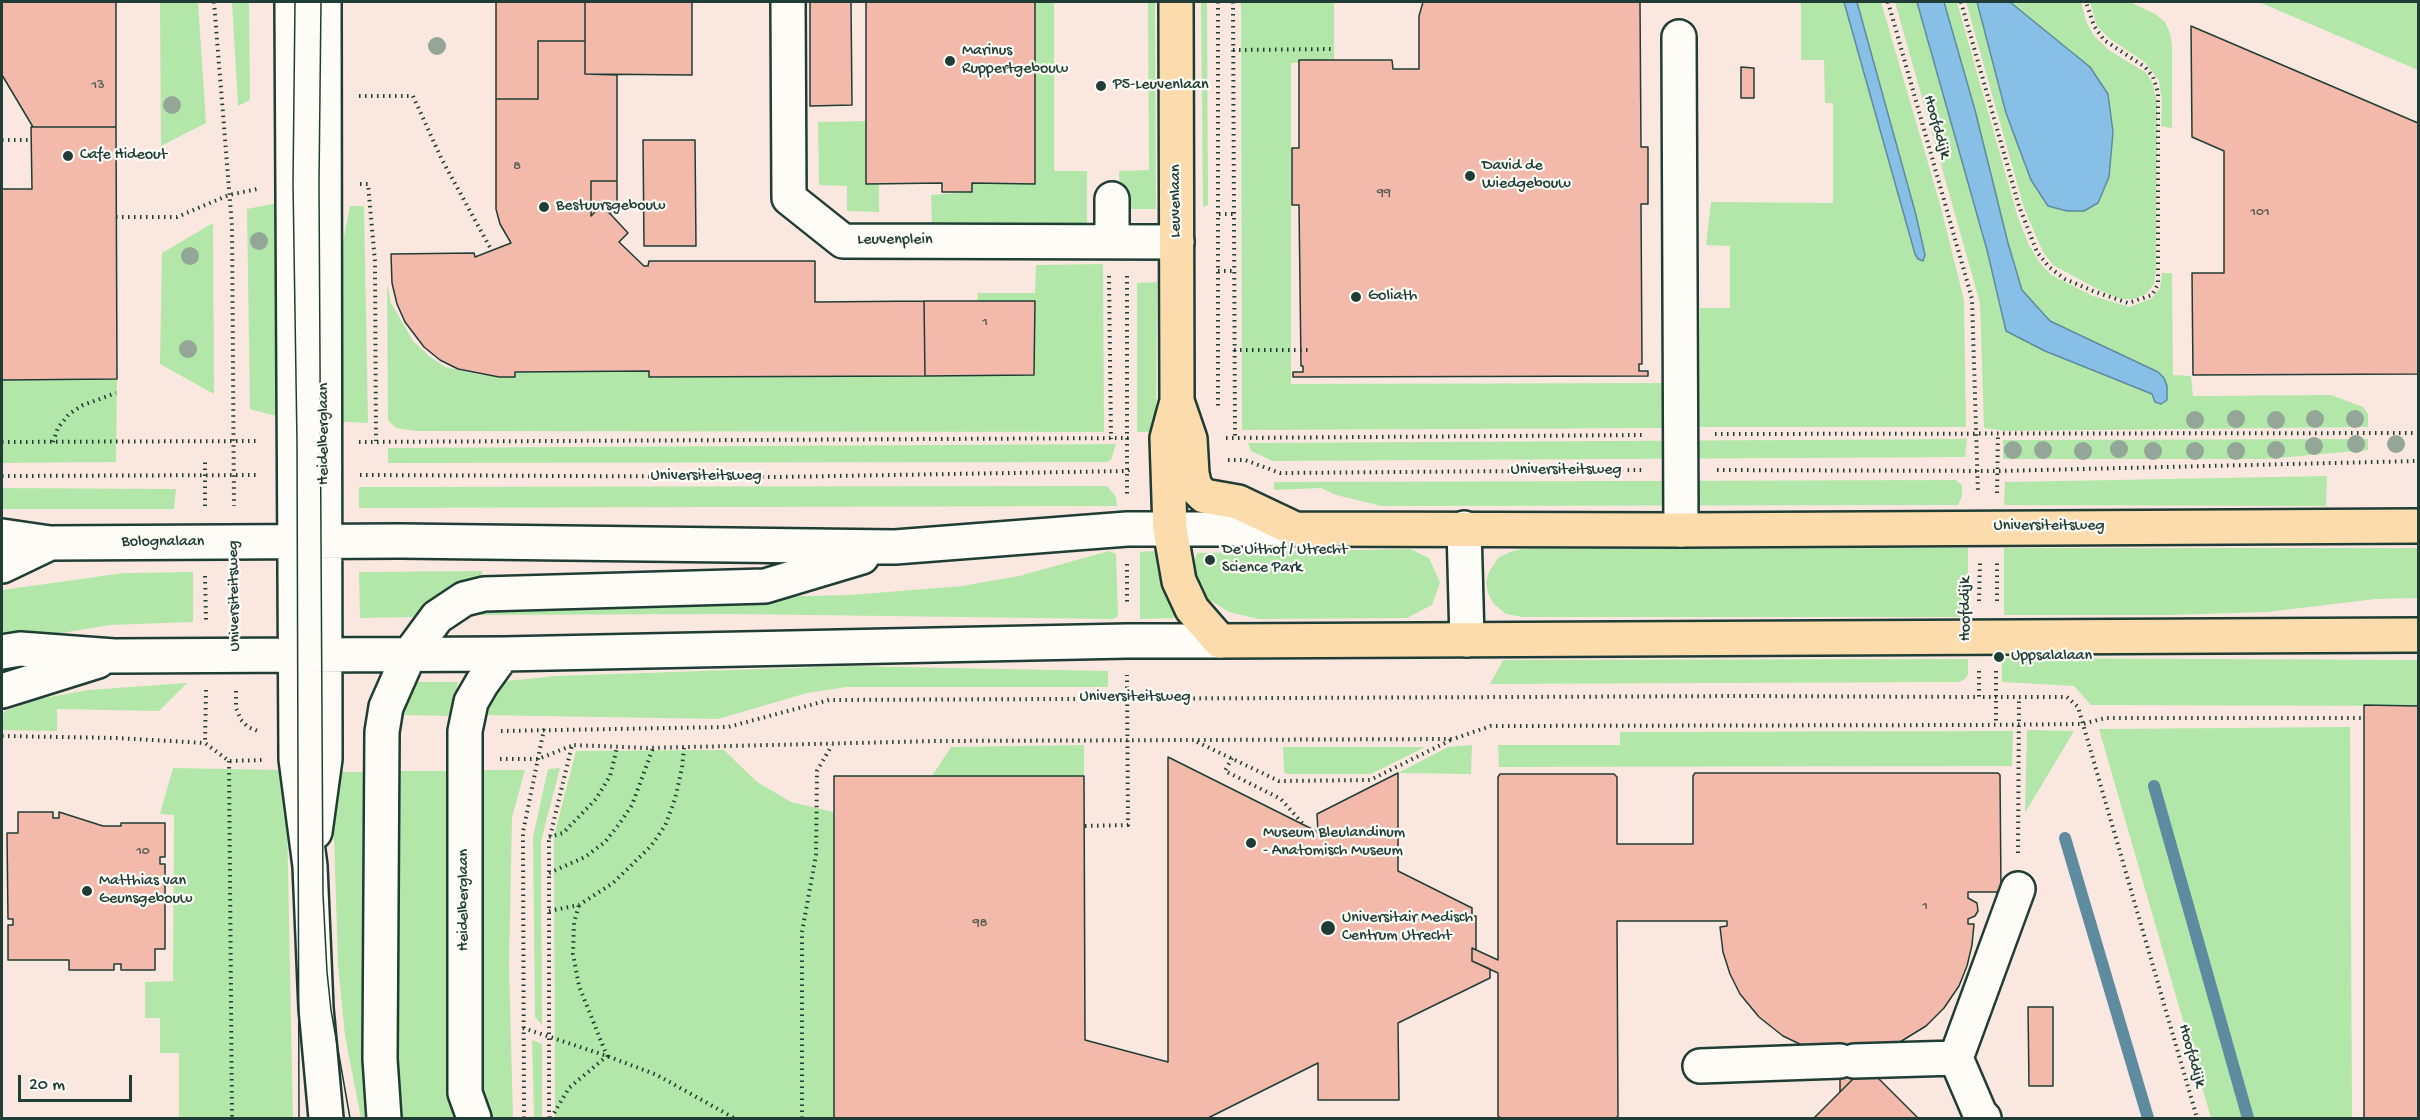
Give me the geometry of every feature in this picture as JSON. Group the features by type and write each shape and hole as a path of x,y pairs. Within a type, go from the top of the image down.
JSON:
{"main road":[{"name":"Leuvenlaan","path":"1176,2 1177,401 1195,487 1204,496 1238,502 1295,529"},
{"name":"Leuvenlaan","path":"1170,529 1187,447"},
{"name":"Universiteitsweg","path":"1295,529 1682,530 2418,525"},
{"path":"1170,529 1179,581 1192,609 1220,641 2418,635"}],"street":[{"name":"Heidelberglaan","path":"292,2 307,183 311,655 325,759 310,866"},
{"name":"Heidelberglaan","path":"307,183 324,2"},
{"name":"Leuvenplein","path":"788,2 789,198 843,241 1177,242"},
{"path":"1679,38 1682,530"},
{"path":"1112,199 1116,242"},
{"path":"1464,528 1467,640"},
{"name":"Universiteitsweg","path":"311,542 895,547 1126,529 1295,529"},
{"name":"Bolognalaan","path":"2,536 50,543 311,542"},
{"path":"2,566 50,543"},
{"path":"384,1119 380,1059 382,732 386,707 409,655 437,616 464,599 483,594 765,586 895,547"},
{"path":"2,652 20,649 114,656 409,655 1220,641"},
{"name":"Heidelberglaan","path":"468,1110 465,731 471,702 482,682 503,654"},
{"name":"Heidelberglaan","path":"311,655 296,733 296,759 310,866 316,1008 326,1119"},
{"path":"2,691 114,656"},
{"path":"1984,1119 1956,1058 2019,889"},
{"path":"1700,1066 1956,1058"}],"path":[{"path":"2,476 234,475 232,226 214,2"},
{"path":"1187,447 1218,2"},
{"path":"1233,2 1235,437"},
{"name":"Hoofddijk","path":"1888,2 1972,298 1977,470 1988,528 1988,638 1978,697 2067,697 2078,707 2197,1119"},
{"path":"1961,2 2019,206 2037,252 2049,267 2065,279 2128,303 2151,295 2158,284 2158,92 2153,77 2145,67 2104,40 2094,26 2086,2"},
{"path":"1233,50 1334,49"},
{"path":"356,96 412,96 442,160 492,250"},
{"path":"2,140 31,140"},
{"path":"116,217 177,217 229,195 285,182 368,184 375,262 376,441"},
{"path":"1116,242 1126,471"},
{"path":"1111,439 1116,242"},
{"path":"1234,350 1309,350"},
{"path":"53,442 58,428 69,414 82,405 116,393"},
{"path":"349,442 1126,438 1187,447 1235,437 2418,432"},
{"path":"1996,725 1996,697 1988,638 1988,528 1998,471 1998,434"},
{"path":"2,442 233,440 265,442"},
{"name":"Universiteitsweg","path":"296,733 259,732 241,720 236,708 234,475 775,477 1126,471 1143,462 1187,447 1245,460 1280,472 1998,471 2418,461"},
{"name":"Universiteitsweg","path":"465,731 728,727 829,700 1978,697"},
{"path":"2019,697 2019,889"},
{"path":"1085,826 1128,825 1126,698"},
{"path":"1194,740 1279,781 1370,780 1453,739 1491,726 2019,725 2083,724 2105,718 2363,718"},
{"path":"524,1119 523,832 544,729"},
{"path":"2,736 116,738 205,743"},
{"path":"550,1119 549,837 572,745 684,748 937,741 1453,739"},
{"path":"802,1119 802,932 816,855 817,771 832,745"},
{"path":"549,837 563,833 596,799 610,776 617,748"},
{"path":"549,873 585,857 604,842 620,823 632,805 653,748"},
{"path":"549,911 579,905 613,883 651,846 665,826 675,799 684,748"},
{"path":"1232,758 1225,771 1281,799 1303,824"},
{"path":"229,761 232,1119"},
{"path":"579,905 574,922 573,954 579,986 607,1056"},
{"path":"523,1028 657,1075 734,1119"},
{"path":"550,1119 569,1088 607,1056"}],"shaded area":[{"name":"De Uithof / Utrecht Science Park","path":"2,2 2418,2 2418,1118 2,1118"}],"green space":[{"path":"160,2 198,2 206,123 161,146"},
{"path":"232,2 249,2 250,100 238,106"},
{"path":"1035,2 1054,2 1054,171 1087,171 1087,225 932,226 931,195 972,192 972,183 1035,184"},
{"path":"1148,2 1155,2 1156,209 1120,209 1119,171 1149,170"},
{"path":"1201,2 1207,2 1208,205 1203,207"},
{"path":"1241,2 1334,2 1334,62 1291,63 1291,384 1665,383 1665,428 1242,430"},
{"path":"1801,2 1844,2 1915,254 1925,255 1857,2 1881,2 1940,204 1964,300 1966,427 1699,427 1700,308 1730,308 1730,246 1706,245 1711,202 1833,203 1833,103 1825,103 1824,60 1801,60"},
{"path":"1895,2 1917,2 1987,250 2006,331 2045,351 2167,400 2084,336 2050,321 2022,290 1944,2 1957,2 2018,218 2029,245 2051,275 2093,296 2130,307 2152,298 2160,288 2162,273 2172,273 2173,375 2191,376 2193,396 2331,395 2363,407 2368,414 2368,427 2005,431 1984,428 1980,303"},
{"path":"1966,2 2081,2 2086,21 2094,36 2110,51 2145,72 2152,82 2157,101 2156,270 2154,284 2146,294 2133,299 2121,299 2101,291 2053,265 2043,252 2024,208"},
{"path":"2090,2 2130,2 2155,14 2165,22 2172,45 2172,128 2161,126 2162,101 2159,81 2145,62 2110,39 2097,26"},
{"path":"2259,2 2418,2 2418,70"},
{"path":"866,121 879,184 879,212 847,211 847,186 819,185 818,122"},
{"path":"282,202 283,418 250,409 247,209"},
{"path":"350,206 364,206 368,423 331,421 330,309"},
{"path":"213,223 214,394 160,364 162,253"},
{"path":"1103,264 1104,432 416,431 396,428 388,420 387,284 391,303 413,341 445,367 481,375 515,377 515,372 649,371 650,377 1034,375 1035,301 977,301 978,293 1035,293 1036,265"},
{"path":"1157,282 1156,432 1137,432 1137,283"},
{"path":"117,379 116,462 2,463 2,380"},
{"path":"1967,439 1965,457 1273,461 1251,451 1248,443"},
{"path":"2368,439 2368,450 2266,459 2003,459 2003,440"},
{"path":"1116,444 1111,460 1106,462 388,463 388,448"},
{"path":"2327,476 2326,506 2004,505 2005,482"},
{"path":"1956,480 1962,485 1962,496 1958,505 1382,506 1336,495 1321,488 1274,490 1274,482"},
{"path":"1107,486 1116,497 1117,506 359,508 359,487"},
{"path":"2,488 176,489 174,509 2,509"},
{"path":"1968,548 1968,617 1523,617 1506,614 1493,603 1486,582 1498,558 1522,549"},
{"path":"2004,548 2418,548 2418,598 2376,599 2267,612 2171,615 2004,615"},
{"path":"1410,549 1429,558 1440,582 1432,605 1407,618 1258,619 1229,612 1206,598 1197,585 1194,562 1197,553"},
{"path":"1109,551 1116,554 1118,616 1114,619 731,614 473,615 473,612 498,603 850,595 962,586 1019,576"},
{"path":"1154,551 1158,556 1162,585 1178,611 1175,618 1140,619 1140,552"},
{"path":"482,571 482,582 466,585 432,600 413,617 360,618 359,572"},
{"path":"193,572 193,622 110,625 2,643 2,590 124,573"},
{"path":"2002,658 2418,660 2418,706 2091,705 2074,686 2002,682"},
{"path":"1968,659 1968,674 1959,682 1490,684 1503,660"},
{"path":"849,666 1108,671 1108,687 847,687 807,693 718,719 477,715 506,681 556,676"},
{"path":"413,682 458,682 451,716 401,715"},
{"path":"187,683 159,711 57,709 57,731 2,730 2,715 5,711 39,699 88,690"},
{"path":"2350,727 2352,1118 2211,1118 2099,729"},
{"path":"2027,730 2074,731 2025,813"},
{"path":"2013,731 2012,766 1499,767 1498,745 1620,745 1620,732"},
{"path":"1084,745 1084,776 932,776 951,747"},
{"path":"1472,745 1471,774 1398,773 1448,747"},
{"path":"1283,747 1425,747 1371,774 1287,774 1284,772"},
{"path":"724,750 757,782 791,802 834,812 834,1118 555,1118 554,836 576,751"},
{"path":"173,768 286,770 293,1118 179,1118 179,1053 160,1053 160,1018 145,1018 145,982 173,981 174,815 160,814"},
{"path":"560,768 541,841 542,1025 535,1017 533,837 548,769"},
{"path":"476,770 525,770 512,817 509,965 513,1118 483,1118 480,1107"},
{"path":"393,771 452,771 455,1118 397,1118"},
{"path":"332,772 368,772 372,1118 361,1118 345,1036 338,965"},
{"path":"532,1040 542,1044 542,1118 534,1118"}],"water":[{"path":"1844,2 1857,2 1916,215 1925,255 1923,261 1915,254"},
{"path":"1917,2 1944,2 2022,290 2050,321 2158,372 2164,378 2167,386 2167,400 2161,404 2155,402 2152,394 2045,351 2006,331 1987,250"},
{"path":"1977,2 2010,2 2090,67 2108,94 2113,132 2109,177 2098,203 2084,211 2067,211 2048,206 2031,180 2006,113"}],"building":[{"path":"2,2 116,2 116,127 33,127 2,75"},
{"path":"496,2 585,2 585,41 538,41 538,99 496,99"},
{"path":"585,2 692,2 692,75 585,74"},
{"path":"810,2 851,2 852,105 810,106"},
{"name":"Marinus Ruppertgebouw","path":"866,2 1035,2 1035,184 972,183 972,192 942,192 942,183 866,184"},
{"name":"David de Wiedgebouw","path":"1423,2 1640,2 1641,147 1648,147 1648,204 1641,204 1642,364 1639,364 1639,371 1648,371 1648,376 1293,377 1293,372 1303,372 1303,366 1301,366 1299,205 1292,205 1292,148 1299,148 1299,60 1392,60 1393,69 1419,69 1419,16"},
{"path":"2191,26 2418,123 2418,374 2193,375 2192,273 2224,273 2224,151 2192,137"},
{"name":"Bestuursgebouw","path":"538,41 585,41 585,74 617,75 617,181 591,181 591,216 602,205 628,233 619,242 644,266 648,266 649,261 815,261 815,302 924,301 925,376 649,377 649,371 515,372 515,377 499,377 458,369 440,360 424,347 405,322 397,304 392,283 391,254 474,253 475,257 511,243 500,224 496,209 496,99 538,99"},
{"path":"1741,67 1754,68 1754,98 1741,98"},
{"path":"31,127 116,127 117,379 2,380 2,189 32,189"},
{"path":"643,140 695,140 696,246 644,246"},
{"path":"591,181 617,181 617,207 610,214 602,205 591,216"},
{"path":"924,301 1035,301 1034,375 925,376"},
{"path":"2364,705 2418,706 2418,1118 2364,1118"},
{"path":"1168,757 1318,832 1317,814 1398,773 1398,871 1472,908 1472,916 1476,916 1476,950 1472,948 1472,961 1490,969 1490,978 1398,1023 1399,1100 1318,1100 1318,1063 1208,1118 834,1118 834,776 1084,776 1085,1040 1168,1062"},
{"path":"1695,773 1998,773 2000,775 2001,890 1998,892 1968,892 1968,898 1977,903 1978,911 1975,916 1968,919 1968,924 1974,924 1972,945 1959,986 1944,1008 1926,1026 1900,1042 1854,1061 1854,1078 1840,1092 1840,1053 1804,1046 1783,1036 1759,1017 1740,994 1723,952 1720,927 1727,926 1727,921 1617,921 1618,1116 1616,1118 1501,1118 1498,1116 1498,973 1472,961 1472,948 1498,960 1498,777 1500,774 1614,774 1617,777 1617,844 1693,844 1693,776"},
{"name":"Matthias van Geunsgebouw","path":"18,812 53,812 53,818 59,818 59,812 103,826 121,826 121,823 165,823 165,857 160,857 160,864 165,864 165,949 155,949 155,970 121,970 121,964 114,964 114,970 69,970 69,960 8,960 8,925 13,925 13,919 8,919 7,833 18,833"},
{"path":"2028,1007 2053,1007 2053,1086 2029,1086"},
{"path":"1864,1068 1868,1068 1918,1118 1814,1118"}],"waterway":[{"path":"2154,786 2248,1118"},
{"path":"2065,838 2148,1118"}],"tram line":[{"path":"295,2 293,183 297,443 299,1118"},
{"path":"321,2 319,183 323,894 331,1010 350,1118"}],"place":[{"name":"Marinus Ruppertgebouw","path":"950,61"},
{"name":"P5-Leuvenlaan","path":"1101,86"},
{"name":"Cafe Hideout","path":"68,156"},
{"name":"David de Wiedgebouw","path":"1470,176"},
{"name":"Bestuursgebouw","path":"544,207"},
{"name":"Goliath","path":"1356,297"},
{"name":"De Uithof / Utrecht Science Park","path":"1210,560"},
{"name":"Uppsalalaan","path":"1999,657"},
{"name":"Museum Bleulandinum - Anatomisch Museum","path":"1251,843"},
{"name":"Matthias van Geunsgebouw","path":"87,891"},
{"name":"Universitair Medisch Centrum Utrecht","path":"1328,928"}]}
